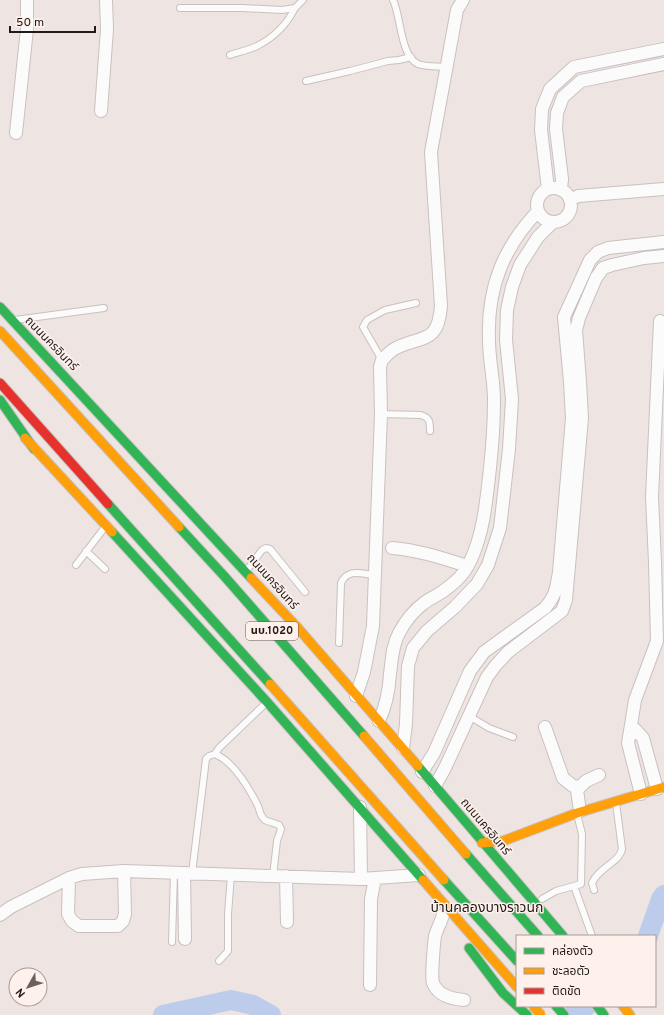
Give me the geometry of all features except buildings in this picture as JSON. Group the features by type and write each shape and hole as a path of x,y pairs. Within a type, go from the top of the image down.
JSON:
{"main road":[{"name":"ถนนนครอินทร์","path":"0,307 68,378 297,627 562,935"},
{"name":"นบ.1020","path":"0,331 225,577 537,935"},
{"name":"นบ.1020","path":"0,383 516,960"},
{"path":"0,400 34,449"},
{"path":"0,410 34,449 267,702 516,986"},
{"path":"482,843 503,841 579,812 661,788"},
{"path":"494,856 514,868 557,915"},
{"path":"421,877 443,915 506,997 516,1006"},
{"path":"517,1007 527,1015"},
{"path":"534,1007 541,1015"},
{"path":"537,1015 553,1007"},
{"path":"556,1007 564,1015"},
{"path":"598,1007 604,1015"},
{"path":"624,1007 630,1015"}],"street":[{"path":"16,133 26,36 27,0"},
{"path":"101,111 107,29 106,0"},
{"path":"356,696 364,672 373,626 382,414 380,367 382,360 396,348 428,337 435,330 440,319 441,306 431,152 457,10 463,0"},
{"path":"548,189 541,130 542,109 550,88 574,67 664,49"},
{"path":"561,190 562,179 556,129 557,113 563,98 581,81 664,64"},
{"path":"555,188 561,190 567,194 570,200 571,206 569,213 565,218 559,221 553,222 546,220 538,211 537,204 539,198 548,189 555,188"},
{"path":"570,200 578,196 664,189"},
{"path":"379,721 384,709 390,676 392,650 398,635 405,622 424,603 442,592 464,572 472,558 483,524 492,447 494,399 489,340 490,308 495,282 504,258 522,227 538,211"},
{"path":"402,748 406,724 408,666 414,648 427,631 455,607 478,584 488,565 500,528 509,448 512,399 506,340 507,310 512,287 520,266 538,236 553,222"},
{"path":"575,382 564,317 590,260 598,252 608,248 664,242"},
{"path":"644,244 644,258"},
{"path":"435,786 445,768 487,678 496,665 508,652 562,611 566,600 564,573 575,382 576,330 579,318 596,278 603,268 612,265 644,258 664,256"},
{"path":"490,308 507,310"},
{"path":"641,794 628,743 636,700 657,641 652,497 659,462 660,321"},
{"path":"485,507 503,509"},
{"path":"392,548 427,553 467,566"},
{"path":"422,772 434,753 470,671 484,652 545,608 553,599 564,573"},
{"path":"442,592 455,607"},
{"path":"390,676 408,681"},
{"path":"464,684 480,692"},
{"path":"631,725 643,738 661,788"},
{"path":"545,727 563,778 573,786 579,787"},
{"path":"579,812 577,790 586,781 599,775"},
{"path":"360,808 361,879"},
{"path":"70,878 68,914 72,922 79,926 118,926 123,922 125,914 124,871"},
{"path":"0,915 11,907 70,878 82,874 124,871 361,879 421,877"},
{"path":"183,873 185,939"},
{"path":"286,876 287,922"},
{"path":"370,985 371,899 376,878"},
{"path":"443,915 436,935 432,972 433,983 442,993 452,999 464,1000"}],"lane":[{"path":"230,55 260,45 290,18 295,8 303,0"},
{"path":"393,0 406,47 411,57 415,62 420,64 446,67"},
{"path":"180,8 242,8 282,10 295,8"},
{"path":"306,81 388,61 411,57"},
{"path":"382,360 363,327 366,320 385,310 416,303"},
{"path":"11,320 104,308"},
{"path":"382,414 421,415 429,420 430,431"},
{"path":"76,565 105,526"},
{"path":"246,572 262,550 266,548 270,549 305,592"},
{"path":"86,551 105,569"},
{"path":"340,643 341,583 344,577 352,572 375,576"},
{"path":"172,942 183,873 206,759 215,754 219,748 267,702"},
{"path":"469,716 489,728 512,738"},
{"path":"215,754 226,761 247,785 261,816 265,820 279,825 281,829 277,841 272,876"},
{"path":"594,890 592,883 596,875 621,854 622,849 616,801"},
{"path":"579,812 582,834 581,884"},
{"path":"219,961 228,951 228,914 231,875"},
{"path":"542,899 556,891 581,884 592,883"},
{"path":"574,886 592,935"}],"waterway":[{"path":"648,935 661,899 664,895"},
{"path":"163,1015 231,1000 253,1005 271,1015"},
{"path":"572,1015 585,1007"}],"traffic: fast":[{"path":"0,307 251,578"},
{"path":"0,400 34,449"},
{"path":"108,504 270,684"},
{"path":"179,527 225,577 364,736"},
{"path":"112,532 267,702 423,880"},
{"path":"418,766 562,935"},
{"path":"466,854 537,935"},
{"path":"444,880 516,960"},
{"path":"469,948 503,993 516,1005"},
{"path":"518,1007 527,1015"},
{"path":"557,1007 564,1015"},
{"path":"598,1007 604,1015"}],"traffic: slow":[{"path":"0,331 179,527"},
{"path":"25,438 112,532"},
{"path":"251,578 297,627 418,766"},
{"path":"270,684 444,880"},
{"path":"364,736 466,854"},
{"path":"482,843 503,841 577,813 664,787"},
{"path":"423,880 516,986"},
{"path":"534,1007 541,1015"},
{"path":"624,1007 630,1015"}],"traffic: jam":[{"path":"0,383 108,504"}],"district":[{"name":"บ้านคลองบางราวนก","path":"487,908"}]}
